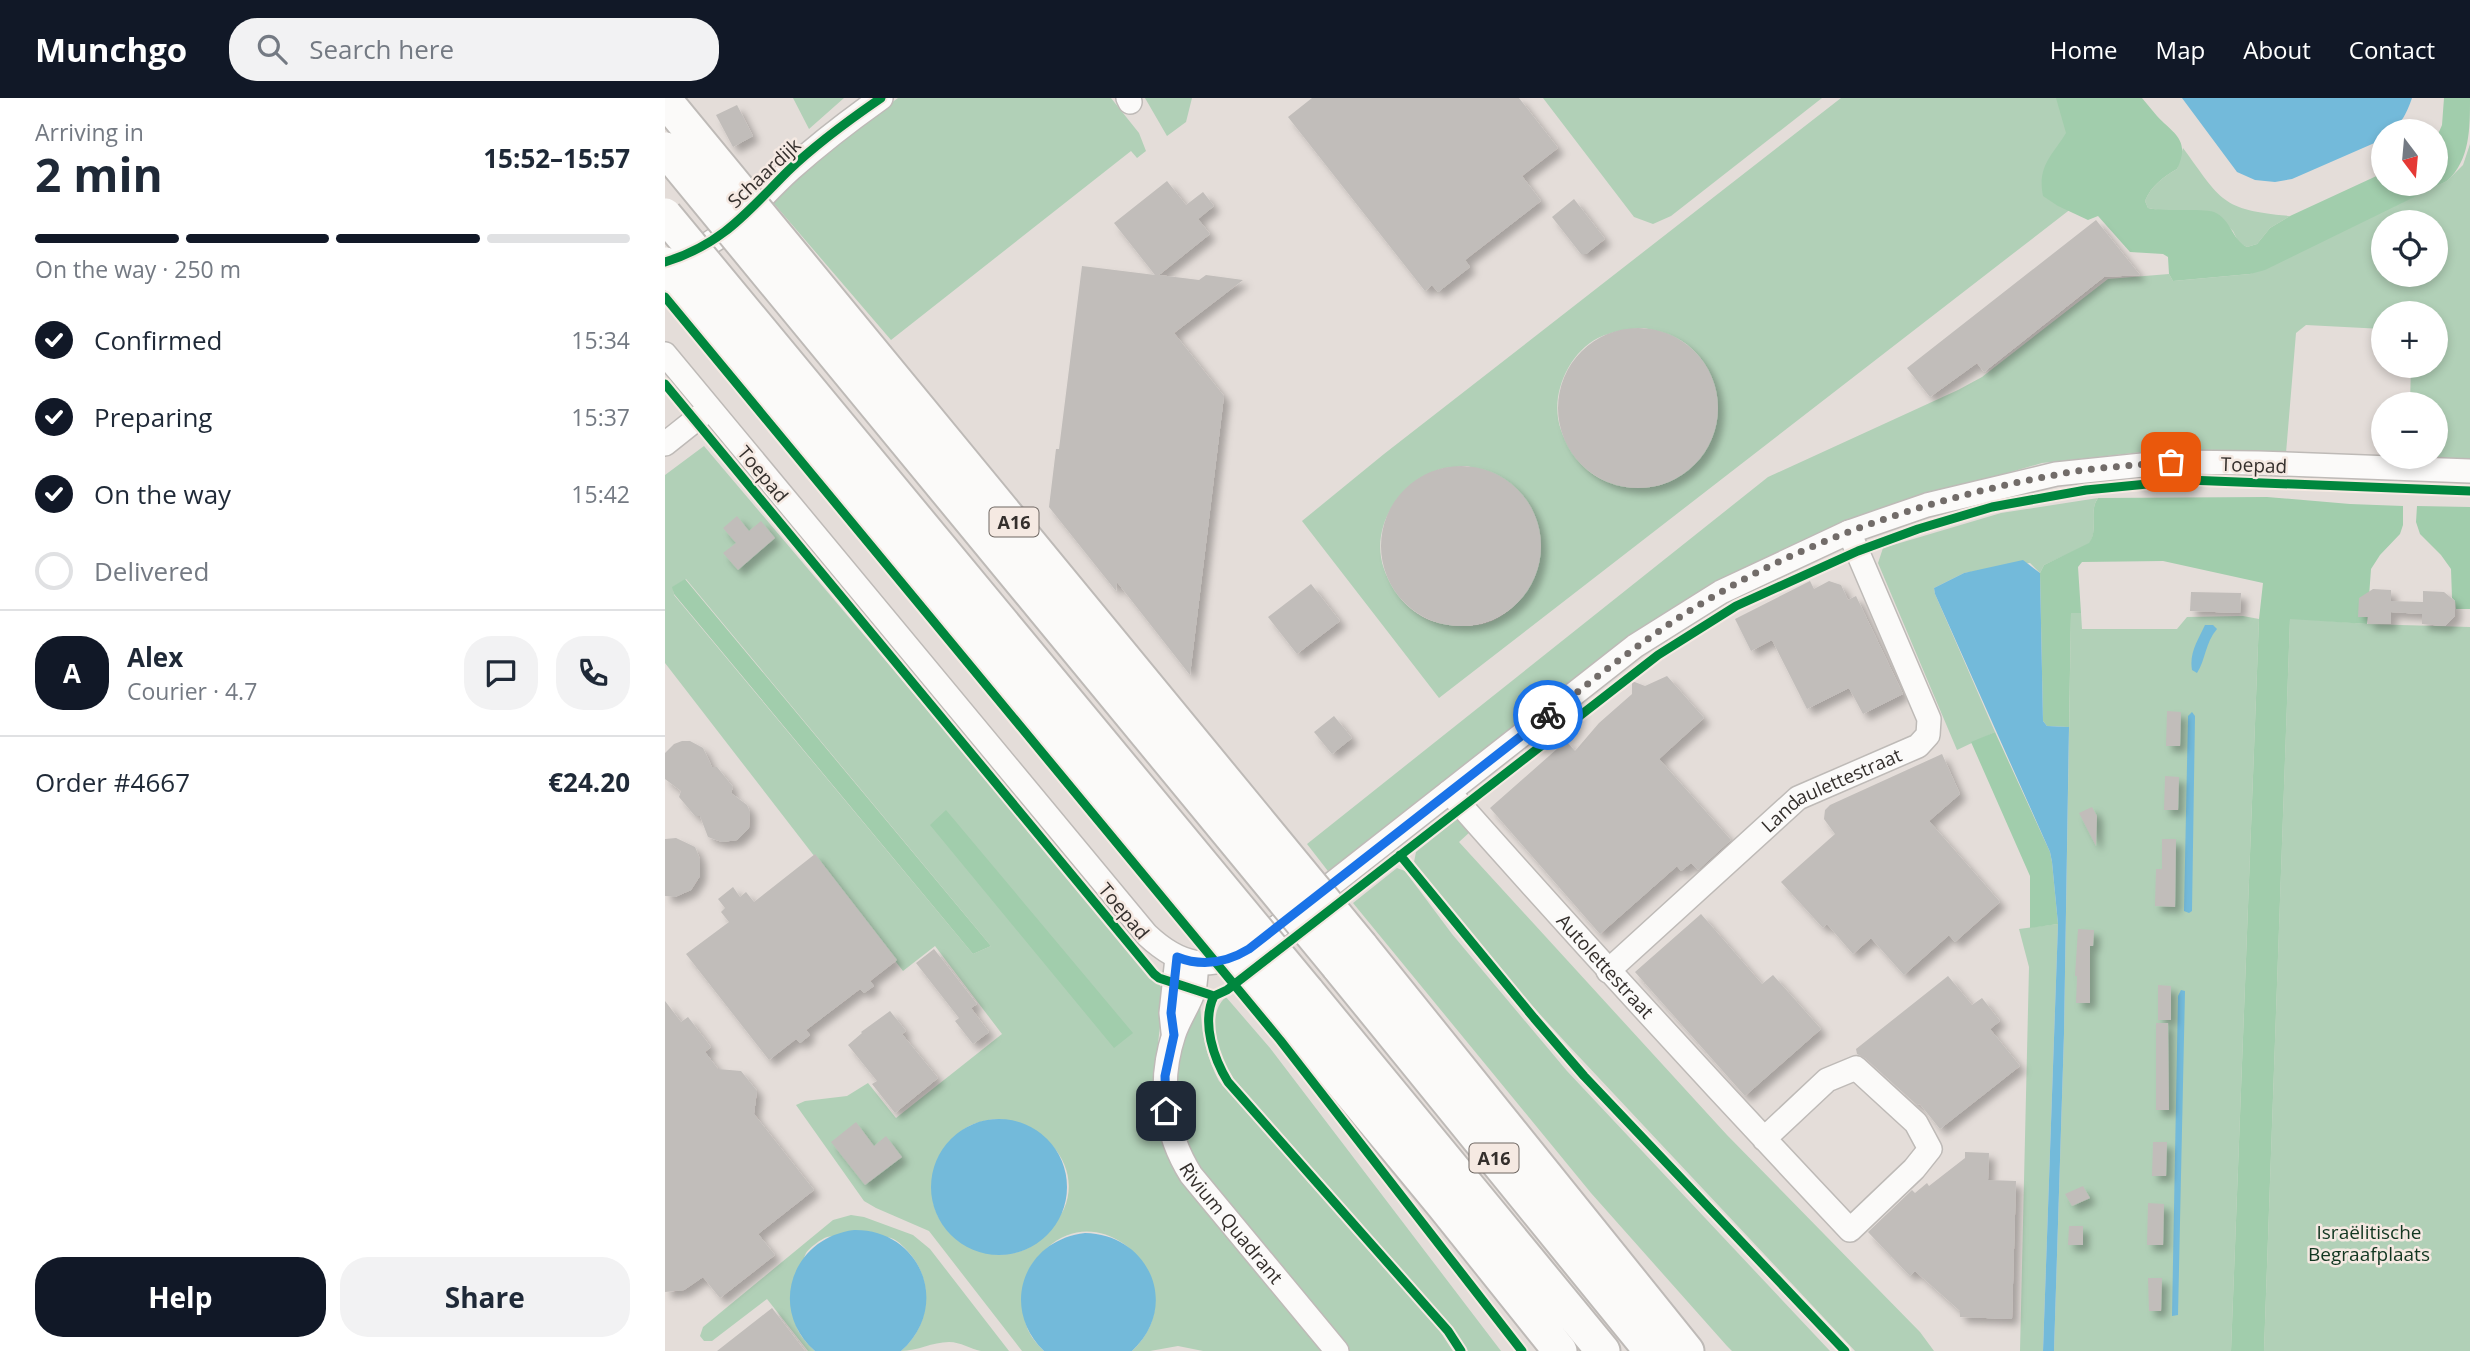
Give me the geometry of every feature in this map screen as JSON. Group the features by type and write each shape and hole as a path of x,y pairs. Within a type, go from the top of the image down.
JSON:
{"highway":[{"name":"A16","path":"665,100 1350,956 1651,1351"},
{"name":"A16","path":"665,149 1350,956 1511,1130 1687,1351"},
{"name":"A16","path":"665,215 1295,1001 1443,1205 1560,1351"},
{"name":"A16","path":"665,263 1295,1001 1603,1351"},
{"name":"A16","path":"1511,1130 1543,1156 1713,1351"}],"street":[{"name":"Schaardijk","path":"665,263 702,249 725,233 751,211 789,170 850,119 881,98"},
{"name":"Toepad","path":"665,354 1147,935 1168,953 1187,960 1218,962 1249,949 1635,646 1721,592 1849,532 1927,505 2056,474 2171,462 2470,471"},
{"path":"665,444 709,409"},
{"name":"Landaulettestraat","path":"1608,971 1798,798 1918,746 1928,735 1930,719 1849,532"},
{"name":"Autolettestraat","path":"1449,792 1608,971 1764,1139 1850,1230 1914,1169 1930,1149 1916,1123 1856,1068 1827,1080 1764,1139"},
{"name":"Rivium Quadrant","path":"1187,960 1171,1013 1174,1035 1164,1093 1172,1134 1191,1175 1337,1351"}],"green space":[{"path":"793,98 844,98 809,129"},
{"path":"898,98 1111,98 1139,133 1146,151 1137,158 1131,151 891,340 770,199 823,153"},
{"path":"1145,98 1192,98 1186,122 1167,136"},
{"path":"1543,98 1822,98 1671,216 1653,224 1634,217"},
{"path":"1841,98 2099,98 2112,177 1439,698 1302,521","holes":["1644,328 1676,338 1692,349 1705,366 1713,384 1716,404 1715,424 1697,461 1682,474 1651,487 1606,481 1589,471 1575,457 1561,430 1557,404 1563,378 1577,355 1587,345 1609,334","1467,466 1499,477 1515,488 1528,505 1536,523 1539,543 1538,563 1520,600 1505,613 1474,626 1429,620 1412,610 1393,587 1380,553 1385,522 1401,495 1426,475 1441,469"]},
{"path":"2056,98 2142,98 2179,138 2182,151 2177,169 2158,182 2145,201 2148,208 2214,212 2224,219 2238,240 2247,247 2257,244 2270,228 2290,216 2371,179 2371,196 2416,196 2388,210 2371,210 2371,218 2265,270 2250,274 2173,281 2169,274 2168,257 2163,254 2130,252 2098,216 2088,220 2043,196 2044,169 2066,133"},
{"path":"2444,98 2470,98 2467,143 2455,173 2448,180 2448,119 2442,119"},
{"path":"2470,144 2470,459 2448,458 2448,392 2410,392 2411,378 2448,378 2448,301 2371,301 2371,328 2306,325 2296,333 2286,453 2152,451 2042,463 1867,514 1727,578 1331,875 1307,844 1768,477 1982,377 2108,279 2169,274 2173,281 2250,274 2371,217 2371,287 2448,287 2448,210 2386,210 2415,196 2448,196 2448,180 2463,165"},
{"path":"2183,148 2206,180 2225,200 2250,210 2290,216 2270,228 2257,244 2247,247 2239,243 2233,231 2213,212 2148,208 2145,201 2158,182 2177,169"},
{"path":"704,446 1159,984 1164,991 1155,1070 1158,1122 1177,1175 1325,1351 1203,1351 1178,1346 1132,1351 1150,1327 1155,1301 1150,1277 1137,1256 1118,1240 1095,1232 1071,1234 1047,1248 1031,1266 1026,1281 1024,1315 1031,1336 1044,1351 1022,1351 929,1231 864,1201 796,1105 805,1101 847,1096 868,1083 896,1118 1002,1034 935,946 903,971 665,663 665,475","holes":["686,579 991,946 973,954 674,595 673,587","994,1119 1026,1126 1041,1135 1053,1146 1068,1175 1069,1192 1064,1209 1057,1220 1033,1245 1008,1254 980,1251 955,1238 938,1216 933,1203 933,1181 952,1142 968,1127"]},
{"path":"2267,497 2403,506 2403,525 2400,534 2371,569 2367,624 2290,619 2264,1351 2231,1351 2259,619 2263,583 2163,561 2082,562 2078,567 2081,613 2071,613 2069,727 2047,726 2043,721 2040,573 2044,565 2089,543 2098,498"},
{"path":"2098,498 2089,544 2044,565 2040,573 2030,563 1964,573 1934,588 1995,732 1957,750 1878,563 1883,548 2001,513"},
{"path":"2417,506 2470,507 2470,609 2456,609 2452,598 2451,569 2420,534 2416,522"},
{"path":"685,579 991,946 973,954 674,594 672,587"},
{"path":"2071,613 2081,613 2082,629 2177,629 2187,617 2243,616 2259,619 2231,1351 2054,1351 2064,1034"},
{"name":"Israëlitische Begraafplaats","path":"2290,618 2367,624 2470,627 2470,1351 2264,1351"},
{"path":"1995,732 2050,852 2058,924 2030,928 2030,876 1971,742"},
{"path":"946,810 1133,1033 1114,1048 930,825"},
{"path":"1457,819 1471,831 1459,842 1727,1135 1920,1332 1934,1351 1855,1351 1526,999 1414,862 1416,852"},
{"path":"1397,868 1405,871 1452,934 1567,1071 1830,1351 1732,1351 1727,1346 1591,1193 1353,903"},
{"path":"2058,924 2043,1351 2020,1351 2029,967 2019,929"},
{"path":"1197,995 1200,999 1207,1051 1219,1081 1439,1330 1453,1351 1349,1351 1319,1311 1225,1202 1184,1143 1177,1122 1175,1069"},
{"path":"1226,997 1270,1048 1501,1351 1468,1351 1425,1296 1234,1079 1224,1061 1215,1026 1219,1005"},
{"path":"851,1215 913,1235 930,1249 1009,1351 981,1351 949,1342 901,1351 918,1330 923,1318 926,1292 923,1279 919,1267 900,1243 891,1238 870,1236 827,1237 806,1253 794,1316 802,1337 815,1351 808,1351 767,1299 712,1341 704,1341 700,1336 703,1327 833,1220"}],"water":[{"path":"2182,98 2412,98 2403,119 2371,119 2371,144 2292,179 2275,182 2255,180 2237,172"},
{"path":"2023,560 2040,573 2043,721 2047,726 2069,727 2064,1034 2054,1351 2043,1351 2058,924 2052,862 2050,852 1934,588 1964,573"},
{"path":"2205,625 2213,625 2217,629 2197,673 2192,670 2192,658"},
{"path":"2192,712 2195,716 2192,911 2189,913 2184,911 2188,716"},
{"path":"2181,990 2185,991 2178,1315 2172,1316 2178,996"},
{"path":"999,1119 1025,1124 1047,1139 1062,1161 1067,1187 1062,1213 1047,1235 1025,1250 999,1255 973,1250 951,1235 936,1213 931,1187 936,1161 951,1139 973,1124"},
{"path":"854,1230 877,1233 897,1242 912,1256 922,1273 926,1293 925,1313 916,1333 901,1351 815,1351 800,1334 792,1316 790,1296 793,1278 802,1261 815,1246 833,1236"},
{"path":"1085,1233 1107,1237 1126,1246 1141,1259 1151,1276 1156,1294 1154,1314 1147,1333 1132,1351 1044,1351 1030,1334 1023,1315 1021,1296 1025,1278 1033,1262 1047,1248 1064,1238"}],"building":[{"path":"1312,98 1519,98 1558,148 1522,176 1541,201 1465,260 1470,267 1438,292 1432,285 1425,291 1288,117"},
{"path":"737,105 753,136 733,147 716,115"},
{"path":"1167,181 1186,205 1203,192 1214,206 1198,219 1210,234 1159,275 1199,280 1206,275 1243,280 1174,333 1224,396 1190,675 1117,582 1116,591 1049,507 1082,266 1155,275 1114,223"},
{"path":"1574,199 1605,239 1586,254 1581,254 1552,217"},
{"path":"2096,220 2140,275 2104,277 1984,372 1977,363 1930,397 1907,368"},
{"path":"1638,328 1668,334 1694,352 1712,378 1718,408 1712,438 1694,464 1668,482 1638,488 1608,482 1582,464 1564,438 1558,408 1564,378 1582,352 1608,334"},
{"path":"1461,466 1491,472 1517,490 1535,516 1541,546 1535,576 1517,602 1491,620 1461,626 1431,620 1405,602 1387,576 1381,546 1387,516 1405,490 1431,472"},
{"path":"737,516 749,531 761,521 775,538 738,570 723,553 736,543 723,528"},
{"path":"1810,581 1814,589 1829,581 1841,585 1848,600 1856,596 1903,694 1863,714 1849,688 1807,709 1772,640 1751,651 1735,619"},
{"path":"1311,584 1340,621 1297,654 1268,617"},
{"path":"2373,589 2391,590 2391,601 2423,602 2423,591 2444,592 2455,601 2455,616 2445,626 2422,624 2422,614 2391,612 2391,624 2368,624 2368,617 2358,617 2359,598"},
{"path":"2191,592 2241,593 2240,613 2190,611"},
{"path":"1667,676 1704,718 1659,759 1731,840 1698,870 1691,863 1681,871 1677,866 1600,934 1490,808 1566,741 1575,751 1599,723 1632,694 1632,681 1645,686"},
{"path":"2167,711 2181,712 2180,746 2166,746"},
{"path":"1334,716 1352,738 1332,754 1314,732"},
{"path":"690,741 703,748 712,767 717,767 733,787 731,793 747,805 750,812 749,828 737,840 722,842 708,837 700,816 695,816 679,797 681,791 665,779 665,753 674,744"},
{"path":"1942,754 1960,794 1929,821 2000,902 1955,942 1949,935 1904,975 1871,938 1853,954 1827,924 1823,928 1781,882 1835,834 1824,819 1825,810 1830,805"},
{"path":"2165,776 2179,777 2178,810 2164,810"},
{"path":"2092,807 2097,816 2096,846 2079,813"},
{"path":"676,838 695,847 700,859 700,876 691,890 675,897 665,896 665,839"},
{"path":"2162,839 2176,839 2175,907 2155,906 2156,869 2162,869"},
{"path":"815,854 897,960 870,981 874,986 864,993 860,989 806,1030 810,1035 800,1043 796,1039 769,1060 686,954 729,922 721,912 725,908 718,899 733,887 740,897 746,892 754,902"},
{"path":"1701,914 1762,984 1773,975 1821,1029 1745,1096 1635,972"},
{"path":"2078,929 2094,930 2093,946 2090,946 2090,1003 2076,1003"},
{"path":"934,949 977,1004 971,1008 989,1032 973,1044 955,1021 959,1018 916,963"},
{"path":"1948,976 1972,1005 1982,998 2000,1021 1990,1029 2020,1066 1940,1129 1920,1104 1917,1105 1865,1058 1857,1054 1856,1049"},
{"path":"2158,985 2171,986 2171,1020 2158,1020"},
{"path":"665,1001 681,1022 688,1017 711,1047 705,1052 718,1069 741,1071 757,1091 754,1114 814,1190 758,1234 775,1255 720,1298 703,1277 684,1290 665,1292"},
{"path":"890,1011 906,1031 902,1034 938,1078 895,1113 872,1084 877,1081 848,1045"},
{"path":"2156,1023 2168,1023 2169,1110 2156,1110"},
{"path":"856,1122 874,1146 886,1136 902,1157 865,1185 831,1142"},
{"path":"2153,1142 2167,1142 2166,1176 2152,1176"},
{"path":"1965,1152 1989,1153 1988,1180 2016,1181 2012,1319 1960,1317 1960,1311 1915,1271 1910,1276 1868,1232 1912,1190 1915,1193 1927,1183 1929,1186 1965,1158"},
{"path":"2083,1186 2090,1198 2072,1206 2065,1194"},
{"path":"2148,1203 2164,1204 2163,1245 2147,1245"},
{"path":"2069,1226 2083,1226 2083,1245 2068,1245"},
{"path":"2148,1278 2162,1278 2161,1311 2149,1311"},
{"path":"772,1308 805,1351 717,1351"}],"cycle path":[{"path":"665,262 685,255 719,236 810,151 881,98"},
{"path":"665,297 1280,1040 1522,1351"},
{"path":"665,384 1154,974 1214,996 1227,990 1658,655 1736,606 1858,551 1918,529 1992,507 2086,490 2188,480 2470,491"},
{"path":"1400,855 1584,1076 1845,1351"},
{"path":"1214,996 1210,1007 1209,1029 1214,1052 1228,1082 1448,1331 1461,1351"}],"way so far":[{"path":"1548,715 1635,646 1721,592 1849,532 1927,505 2056,474 2171,462"}],"route":[{"path":"1166,1111 1165,1076 1174,1035 1171,1013 1177,957 1204,964 1243,953 1548,715"}]}
